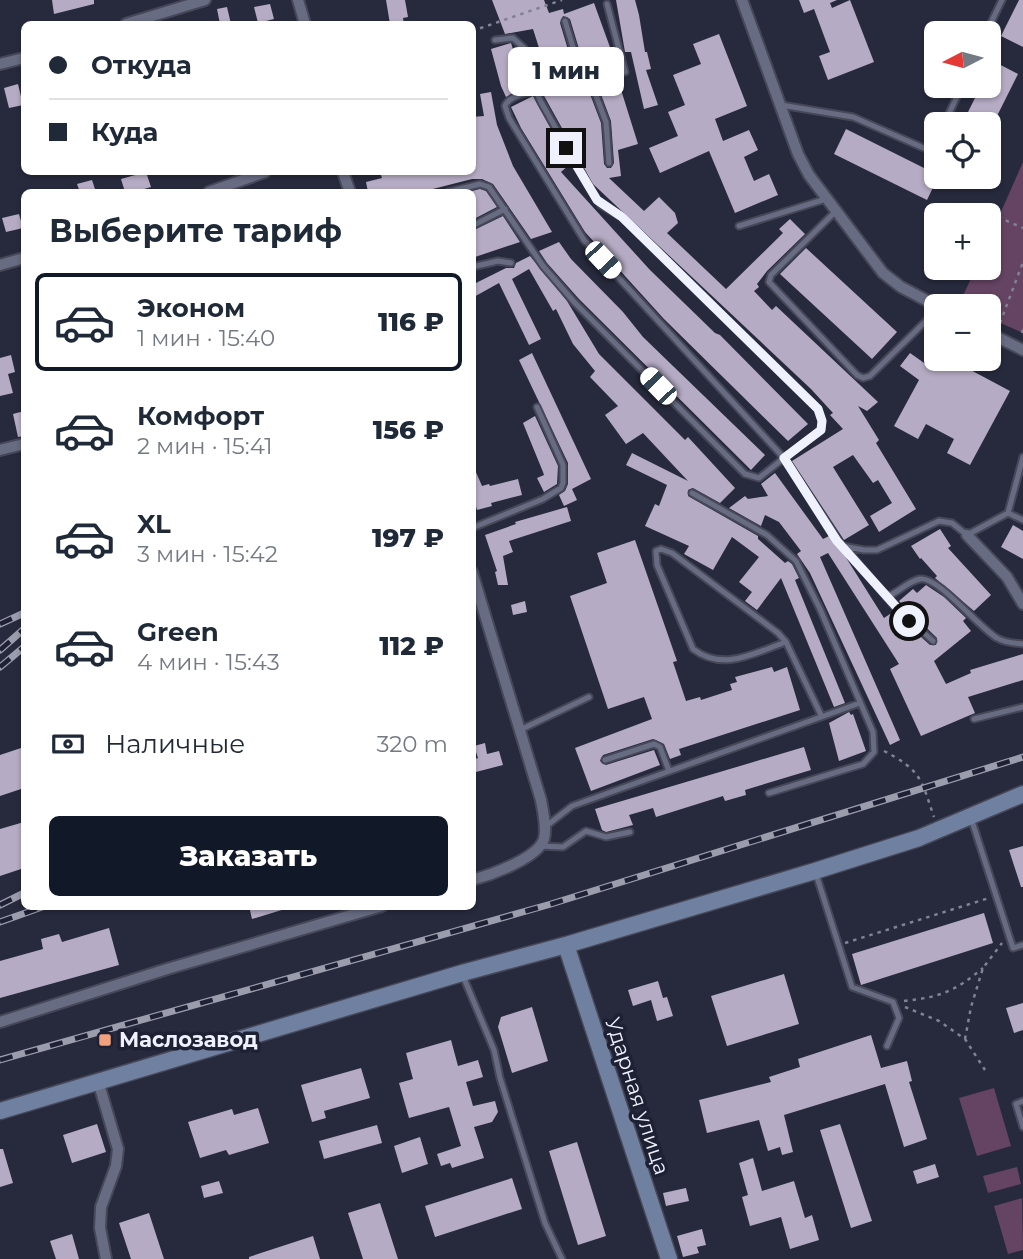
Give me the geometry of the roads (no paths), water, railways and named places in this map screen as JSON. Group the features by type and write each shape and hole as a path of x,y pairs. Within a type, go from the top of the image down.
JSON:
{"main road":[{"path":"0,1111 815,871 919,838 1023,794"},
{"name":"Ударная улица","path":"566,945 669,1259"}],"street":[{"path":"136,21 205,0"},
{"path":"298,0 304,21"},
{"path":"742,0 803,164 883,273 924,300"},
{"path":"0,64 21,59"},
{"path":"217,189 257,175"},
{"path":"0,265 21,259"},
{"path":"1001,339 1023,350"},
{"path":"0,450 21,445"},
{"path":"967,535 1007,578 1023,604"},
{"path":"476,585 541,800 545,827 540,846 501,871 476,879"},
{"path":"0,1022 167,969 368,910"},
{"path":"98,1081 118,1149 116,1166 101,1207 100,1228 106,1259"}],"lane":[{"path":"992,21 1002,0"},
{"path":"607,4 625,72"},
{"path":"565,21 606,122 609,163"},
{"path":"463,189 484,185 494,192 543,266 575,303 745,474 759,478 821,430 822,421 818,409 622,217 597,200 535,90 521,44 509,37 495,40"},
{"path":"620,53 582,66 509,100 505,104 506,111 584,240 784,458 842,546 909,621 933,640"},
{"path":"780,105 853,117 924,148"},
{"path":"738,226 827,198"},
{"path":"476,224 505,209"},
{"path":"836,211 771,275 769,282 857,375 863,377 870,376 924,321"},
{"path":"476,266 498,261 511,262"},
{"path":"476,526 543,499 561,488 563,465 537,407"},
{"path":"842,546 877,550 939,521 952,523 967,535 1008,513 1023,462"},
{"path":"692,493 767,535 796,561 816,599 874,741 874,752 863,764 769,793"},
{"path":"1008,513 1023,520"},
{"path":"786,642 725,662 697,652 693,649 662,577 655,558 656,551 661,549 672,554 778,633 786,642 821,715"},
{"path":"886,597 917,579 925,579 944,592 995,637 1023,644"},
{"path":"520,730 589,697"},
{"path":"545,827 572,806 860,703"},
{"path":"974,719 1023,707"},
{"path":"605,760 654,744 660,747 669,771"},
{"path":"971,818 1013,948 1023,945"},
{"path":"540,846 563,847 586,831 606,837 630,832"},
{"path":"815,871 852,987 893,1002 898,1018 887,1046"},
{"path":"462,973 495,1050 500,1078 545,1223 562,1259"},
{"path":"1023,1101 1016,1104 1023,1128"}],"railway":[{"path":"0,624 21,614"},
{"path":"0,650 21,632"},
{"path":"0,667 21,650"},
{"path":"0,1060 551,904 1023,757"},
{"path":"0,905 21,894"},
{"path":"0,922 34,910"}],"place":[{"name":"Маслозавод","path":"105,1040"}]}
